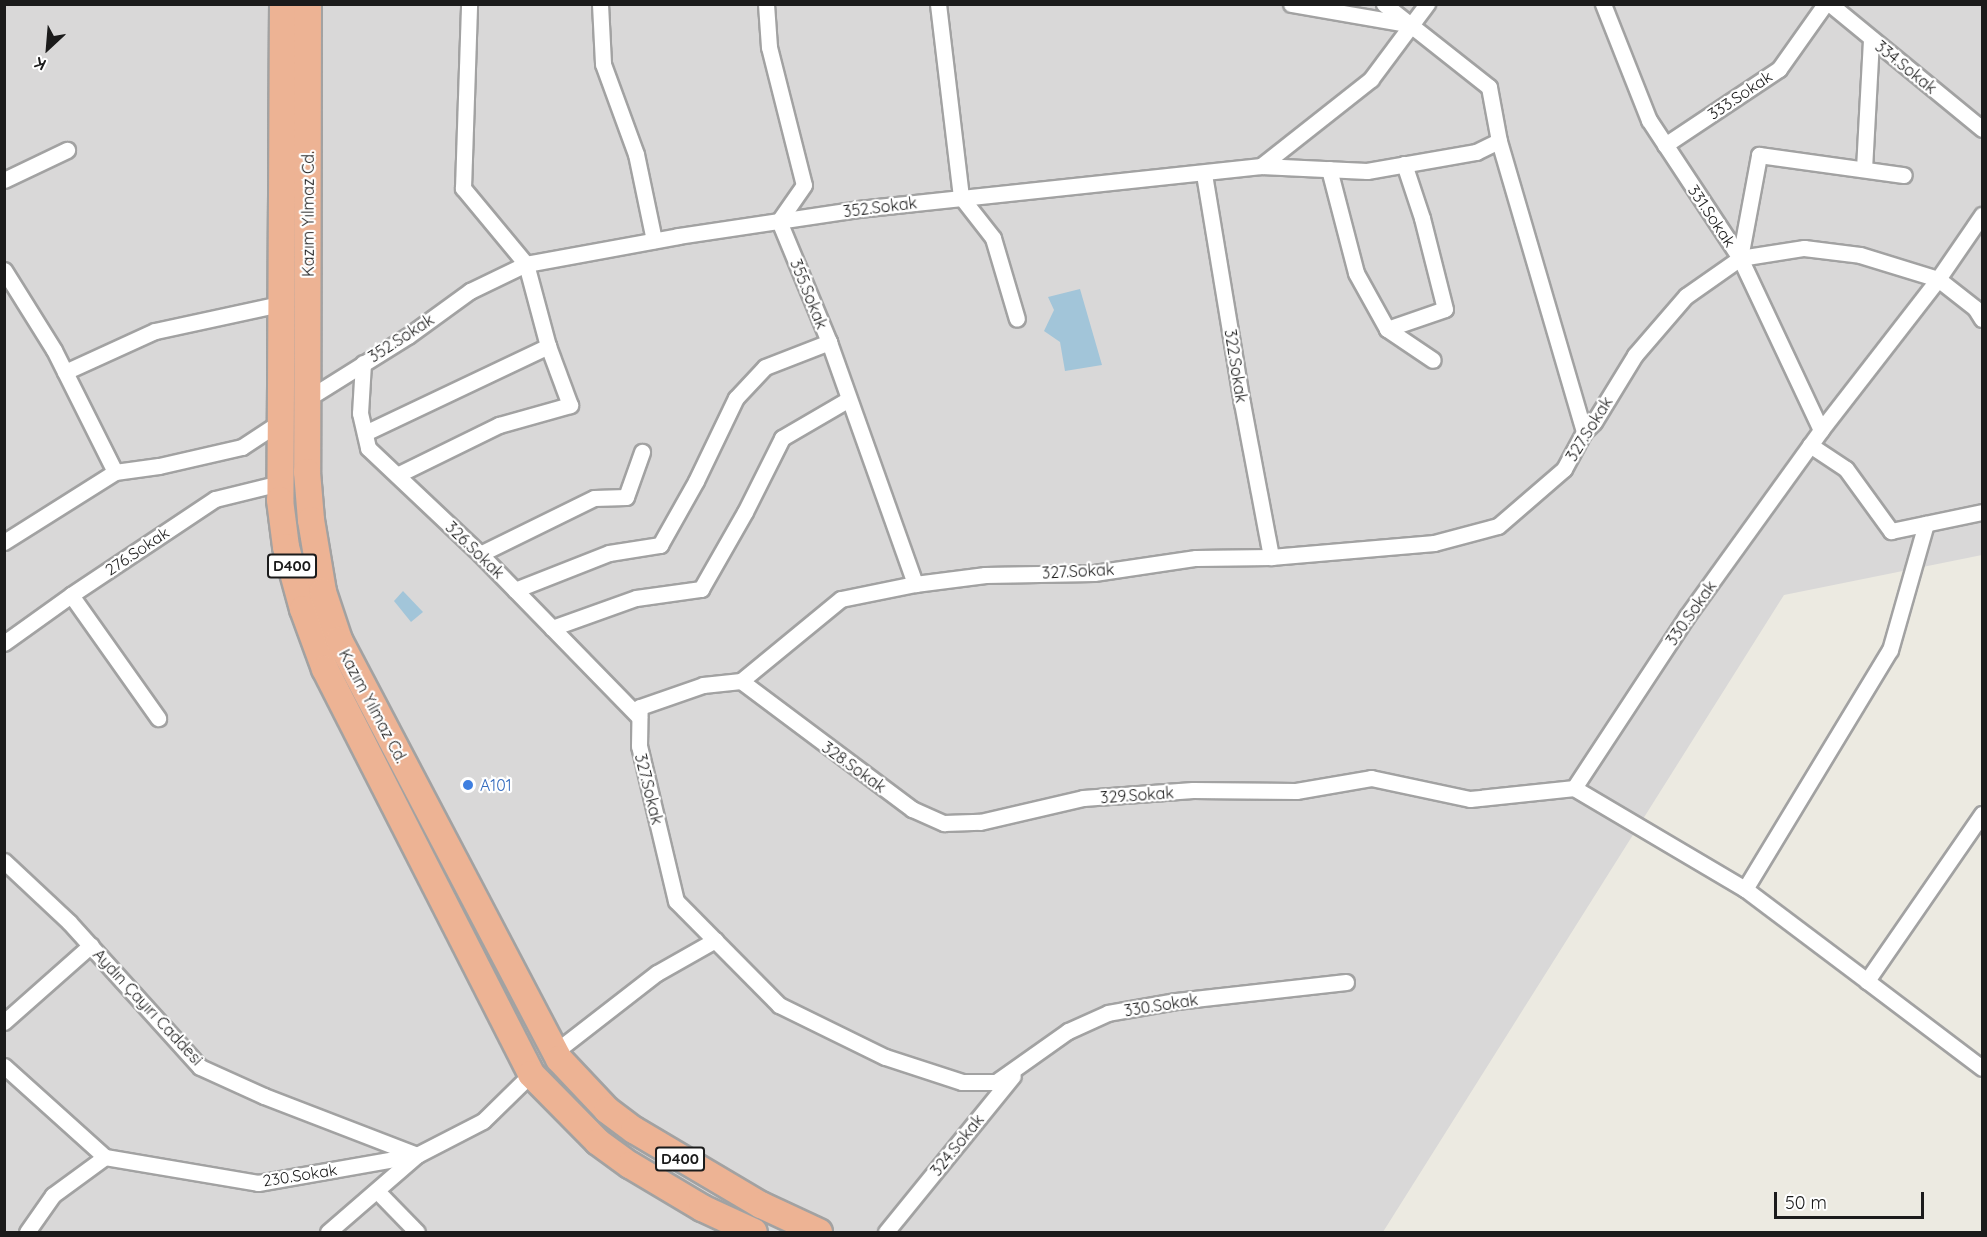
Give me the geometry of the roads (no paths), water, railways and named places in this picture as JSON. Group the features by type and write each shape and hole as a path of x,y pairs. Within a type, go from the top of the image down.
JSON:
{"highway":[{"name":"Kazım Yılmaz Cd.","path":"284,4 280,483 286,547 303,609 325,669 531,1074 598,1142 630,1165 702,1208 754,1233"},
{"name":"Kazım Yılmaz Cd.","path":"308,4 307,472 311,520 323,592 339,640 555,1052 581,1084 607,1110 634,1130 761,1205 819,1233"}],"street":[{"path":"397,475 499,425 570,405 548,346 526,264 463,188 470,4"},
{"path":"600,4 603,64 636,154 654,240"},
{"path":"766,4 769,47 804,185 779,221"},
{"path":"938,4 961,197 993,238 1017,319"},
{"path":"1292,4 1410,24"},
{"path":"1384,4 1489,87 1499,141 1584,432"},
{"path":"1261,166 1371,79 1427,4"},
{"name":"331.Sokak","path":"1603,4 1649,120 1740,258 1821,430"},
{"name":"333.Sokak","path":"1665,145 1779,69 1825,4"},
{"name":"334.Sokak","path":"1830,4 1983,129"},
{"path":"1864,169 1871,38"},
{"name":"352.Sokak","path":"307,399 408,336 470,291 526,264 654,240 961,197 1204,174 1261,166 1367,171 1476,152 1499,141"},
{"path":"4,180 67,150"},
{"path":"1740,258 1759,155 1904,175"},
{"path":"1387,329 1445,309 1422,218 1404,164"},
{"path":"1329,169 1356,273 1387,329 1433,360"},
{"name":"322.Sokak","path":"1204,174 1242,403 1271,557"},
{"name":"330.Sokak","path":"1574,788 1688,616 1810,445 1938,279 1983,215"},
{"name":"355.Sokak","path":"779,221 829,342 847,400 915,584"},
{"name":"327.Sokak","path":"741,681 841,599 915,584 985,575 1094,573 1197,558 1271,557 1434,543 1498,526 1564,468 1584,432 1594,422 1635,355 1686,296 1740,258 1804,248 1860,255 1938,279 1974,308 1983,319"},
{"path":"4,270 65,372 115,472"},
{"path":"65,372 155,331 280,304"},
{"path":"515,590 609,553 660,545 696,481 736,398 765,367 829,342"},
{"path":"365,433 548,346"},
{"name":"326.Sokak","path":"363,363 360,413 368,448 480,554 639,717"},
{"path":"552,628 636,598 701,589 745,512 782,438 847,400"},
{"path":"4,542 115,472 159,466 242,447 280,422"},
{"path":"1810,445 1845,469 1891,531 1983,512"},
{"path":"480,554 594,498 626,497 642,452"},
{"name":"276.Sokak","path":"4,643 71,595 215,499 280,483"},
{"path":"1745,889 1890,650 1926,524"},
{"path":"71,595 158,718"},
{"path":"639,717 640,707 703,685 741,681"},
{"name":"328.Sokak","path":"741,681 912,809 944,823 980,822"},
{"name":"327.Sokak","path":"639,717 639,746 676,902 779,1005 885,1057 962,1082 996,1082"},
{"name":"329.Sokak","path":"980,822 1083,798 1193,790 1296,791 1371,778 1470,800 1574,788"},
{"path":"1574,788 1745,889 1983,1068"},
{"path":"1868,981 1983,814"},
{"name":"Aydın Çayırı Caddesi","path":"4,861 91,945 200,1067 264,1096 417,1155"},
{"path":"555,1052 657,973 715,940"},
{"path":"4,1022 91,945"},
{"name":"330.Sokak","path":"996,1082 1068,1031 1108,1013 1176,1001 1346,982"},
{"name":"324.Sokak","path":"886,1233 1028,1058"},
{"path":"4,1066 105,1157 53,1195 27,1233"},
{"name":"230.Sokak","path":"105,1157 258,1183 417,1155 483,1121 531,1074"},
{"path":"328,1233 417,1155"},
{"path":"377,1191 417,1233"}],"water":[{"path":"1080,289 1102,365 1065,371 1060,342 1044,331 1054,310 1048,297"},
{"path":"403,591 423,612 411,622 394,601"}],"place":[{"name":"A101","path":"468,785"}]}
